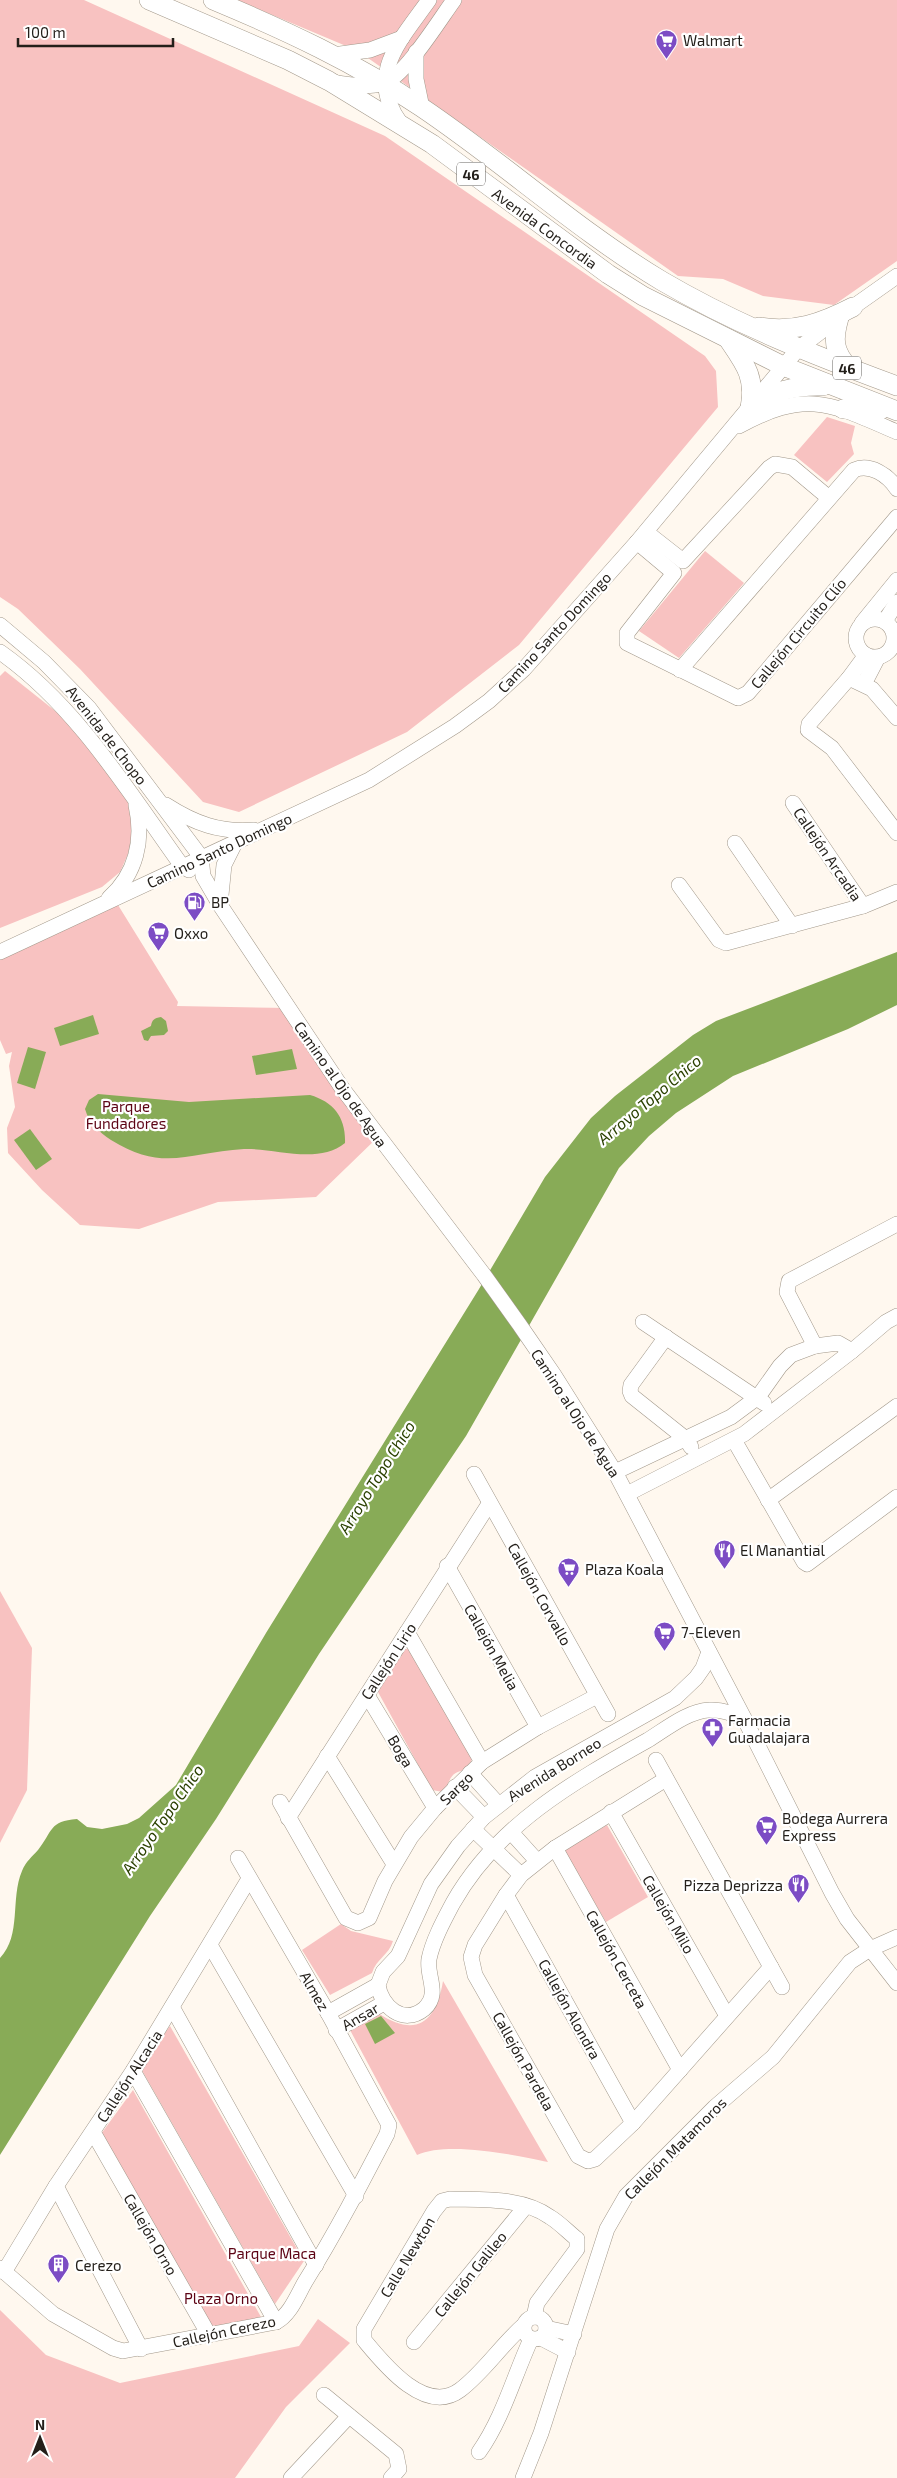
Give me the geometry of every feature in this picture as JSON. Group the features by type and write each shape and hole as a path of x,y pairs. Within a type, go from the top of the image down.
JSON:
{"main road":[{"name":"Avenida Concordia","path":"149,0 288,60 330,81 432,144 608,274 643,296 728,338 791,357 849,368 889,383"},
{"name":"Avenida Concordia","path":"213,0 274,26 384,83 422,108 614,250 662,281 738,322 836,386 895,410"},
{"path":"738,322 768,329 792,329 821,323 846,312"},
{"path":"846,312 834,344 840,359 849,368"},
{"path":"706,328 732,334 791,357 862,381 889,383"},
{"path":"728,338 750,375 753,392 750,408"},
{"path":"750,408 771,394 788,388 810,385 836,386"},
{"path":"843,409 895,410"}],"street":[{"path":"401,124 390,110 384,83 388,68 402,38 429,0"},
{"path":"330,81 365,85 384,83 401,71 454,0"},
{"path":"333,55 370,50 402,38"},
{"path":"416,52 416,79 422,108"},
{"name":"Camino Santo Domingo","path":"0,952 369,780 418,750 489,701 551,640 641,537 791,357 846,312 897,276"},
{"path":"729,432 763,413 793,404 816,404 843,409 897,432"},
{"path":"641,537 683,561 769,468 775,464 781,463 792,467 829,498"},
{"path":"680,670 854,470 859,468 879,472 897,489"},
{"name":"Callejón Circuito Clío","path":"641,537 674,573 627,633 627,643 732,696 745,695 897,517"},
{"path":"872,656 857,646 856,633 897,580"},
{"path":"897,602 891,624 896,643 889,650 872,656 849,678 809,724 808,730 832,748 897,833"},
{"path":"862,623 874,618 891,624"},
{"name":"Avenida de Chopo","path":"0,625 69,686 124,753 201,857"},
{"name":"Avenida de Chopo","path":"0,652 33,679 78,725 182,866"},
{"path":"864,684 872,656"},
{"path":"849,678 864,684 879,696 897,718"},
{"path":"100,905 111,896 126,878 138,852 140,827 134,799"},
{"path":"157,799 183,815 214,829 242,831 266,829"},
{"name":"Callejón Arcadia","path":"793,803 863,906"},
{"path":"220,905 224,865 236,841"},
{"path":"735,843 792,926"},
{"name":"Camino al Ojo de Agua","path":"201,857 203,876 220,905 342,1088 519,1324 554,1375 615,1472 745,1720 832,1893 870,1949 897,1982"},
{"path":"182,866 203,876"},
{"path":"679,885 723,942 733,942 863,906 897,892"},
{"path":"815,1346 787,1292 789,1281 897,1224"},
{"path":"627,1494 734,1440 852,1351 886,1322 897,1316"},
{"path":"643,1322 758,1397 773,1411"},
{"path":"666,1337 631,1385 630,1391 632,1396 686,1439 698,1458"},
{"path":"615,1472 721,1423 758,1397 780,1366 791,1355 815,1346 838,1343 852,1351"},
{"path":"768,1500 897,1406"},
{"path":"734,1440 804,1562 807,1564 897,1497"},
{"name":"Callejón Corvallo","path":"474,1474 489,1504 608,1714"},
{"name":"Callejón Lirio","path":"288,1818 447,1566 489,1504"},
{"name":"Callejón Melia","path":"447,1566 538,1727"},
{"path":"407,1632 482,1762"},
{"name":"Avenida Borneo","path":"378,1985 383,1972 398,1956 431,1884 458,1846 484,1817 535,1776 675,1698 696,1678 703,1668 709,1652"},
{"name":"Boga","path":"367,1694 435,1808"},
{"name":"Sargo","path":"288,1818 346,1918 358,1923 369,1918 394,1864 411,1837 455,1787 482,1762 538,1727 597,1696"},
{"path":"675,1698 686,1718"},
{"name":"Avenida Borneo","path":"384,2003 395,2013 410,2015 428,2004 433,1993 429,1969 430,1957 436,1938 462,1888 493,1850 543,1802 686,1718 709,1710 729,1712 745,1720"},
{"path":"327,1756 394,1864"},
{"path":"656,1760 782,1987"},
{"path":"470,1773 498,1804"},
{"name":"Callejón Pardela","path":"666,1779 611,1812 537,1861 506,1895 475,1945 471,1958 475,1975 578,2156 588,2161 595,2159 634,2123 771,1967"},
{"path":"455,1787 484,1817"},
{"path":"280,1802 288,1818"},
{"name":"Callejón Milo","path":"611,1812 727,2016"},
{"path":"473,1829 522,1876"},
{"path":"511,1832 537,1861"},
{"name":"Callejón Cerceta","path":"555,1848 680,2070"},
{"name":"Almez","path":"238,1858 328,2013 389,2125"},
{"name":"Callejón Alcacia","path":"2,2270 133,2071 250,1879"},
{"name":"Callejón Alondra","path":"506,1895 634,2123"},
{"name":"Callejón Matamoros","path":"523,2478 542,2433 607,2230 626,2196 715,2107 773,2057 850,1962 870,1949 897,1938"},
{"path":"210,1945 356,2196"},
{"path":"378,1985 384,2003"},
{"name":"Ansar","path":"328,2013 378,1985"},
{"name":"Ansar","path":"336,2030 384,2003"},
{"path":"172,2007 316,2265"},
{"path":"133,2071 276,2322"},
{"name":"Callejón Cerezo","path":"2,2270 53,2314 113,2348 123,2351 276,2322 285,2316 356,2196 387,2134 389,2125"},
{"name":"Callejón Orno","path":"93,2132 209,2335"},
{"path":"56,2186 141,2348"},
{"name":"Calle Newton","path":"450,2199 503,2201 526,2206 550,2216 579,2242 577,2249 537,2303 535,2329 506,2340 458,2392 441,2396 417,2390 393,2374 364,2340 363,2334 364,2329 442,2201 450,2199"},
{"name":"Callejón Galileo","path":"414,2342 526,2206"},
{"path":"535,2329 574,2334"},
{"path":"535,2329 568,2352"},
{"path":"479,2452 499,2419 513,2377 535,2329"},
{"path":"324,2395 396,2454 399,2469 391,2478"},
{"path":"291,2478 349,2416"}],"green space":[{"path":"0,0 84,0 385,136 705,356 716,371 718,407 519,645 407,732 239,812 203,802 80,669 18,609 0,597"},
{"path":"237,0 897,0 897,261 834,305 763,296 723,279 678,276 358,51"},
{"path":"827,417 855,426 851,443 854,454 827,482 794,455"},
{"path":"705,551 744,583 679,658 639,631"},
{"path":"5,671 59,714 96,756 133,809 135,825 128,854 120,872 102,887 0,928 0,676"},
{"name":"Parque Fundadores","path":"118,905 178,1002 177,1006 288,1008 378,1137 316,1197 218,1202 139,1229 80,1225 42,1190 8,1153 7,1128 15,1107 9,1066 12,1052 6,1054 0,1040 0,959"},
{"path":"0,1591 32,1648 27,1790 0,1843"},
{"path":"404,1649 408,1649 473,1757 467,1770 453,1775 443,1792 432,1790 378,1692"},
{"path":"607,1825 648,1897 606,1922 564,1851"},
{"path":"341,1924 351,1931 393,1941 389,1950 376,1964 372,1973 330,1995 302,1950"},
{"path":"443,1981 548,2162 500,2153 463,2149 430,2151 417,2155 350,2030 378,2013 391,2021 403,2024 413,2025 422,2022 435,2007"},
{"name":"Parque Maca","path":"170,2026 304,2261 275,2304 140,2067"},
{"name":"Plaza Orno","path":"133,2090 261,2317 208,2330 101,2134"},
{"path":"0,2310 46,2355 120,2383 299,2346 318,2319 350,2343 286,2407 235,2478 0,2478"}],"water":[{"name":"Arroyo Topo Chico","path":"897,952 897,1005 848,1029 733,1076 676,1113 649,1136 619,1168 466,1436 319,1654 216,1819 150,1916 0,2155 0,1958 7,1949 11,1939 19,1882 27,1862 53,1828 61,1822 77,1819 87,1827 102,1829 127,1824 139,1818 176,1785 266,1633 479,1289 545,1177 591,1118 615,1096 693,1035 716,1021"},
{"path":"93,1015 99,1034 60,1046 54,1028"},
{"path":"161,1017 166,1021 168,1031 164,1035 151,1036 148,1041 144,1040 141,1031 151,1026 155,1019"},
{"path":"28,1047 46,1052 35,1089 17,1083"},
{"path":"292,1049 297,1069 256,1075 252,1056"},
{"path":"98,1094 189,1102 310,1095 326,1102 337,1112 343,1126 345,1143 334,1150 309,1154 244,1149 177,1158 146,1156 111,1140 92,1123 85,1109 89,1100"},
{"path":"30,1129 52,1159 36,1170 14,1140"},
{"path":"381,2016 395,2033 375,2044 365,2024"}],"place":[{"name":"Walmart","path":"667,59"},
{"name":"BP","path":"195,921"},
{"name":"Oxxo","path":"158,952"},
{"name":"El Manantial","path":"724,1569"},
{"name":"Plaza Koala","path":"569,1588"},
{"name":"7-Eleven","path":"665,1651"},
{"name":"Farmacia Guadalajara","path":"712,1748"},
{"name":"Bodega Aurrera Express","path":"766,1846"},
{"name":"Pizza Deprizza","path":"799,1904"},
{"name":"Cerezo","path":"59,2284"}]}
